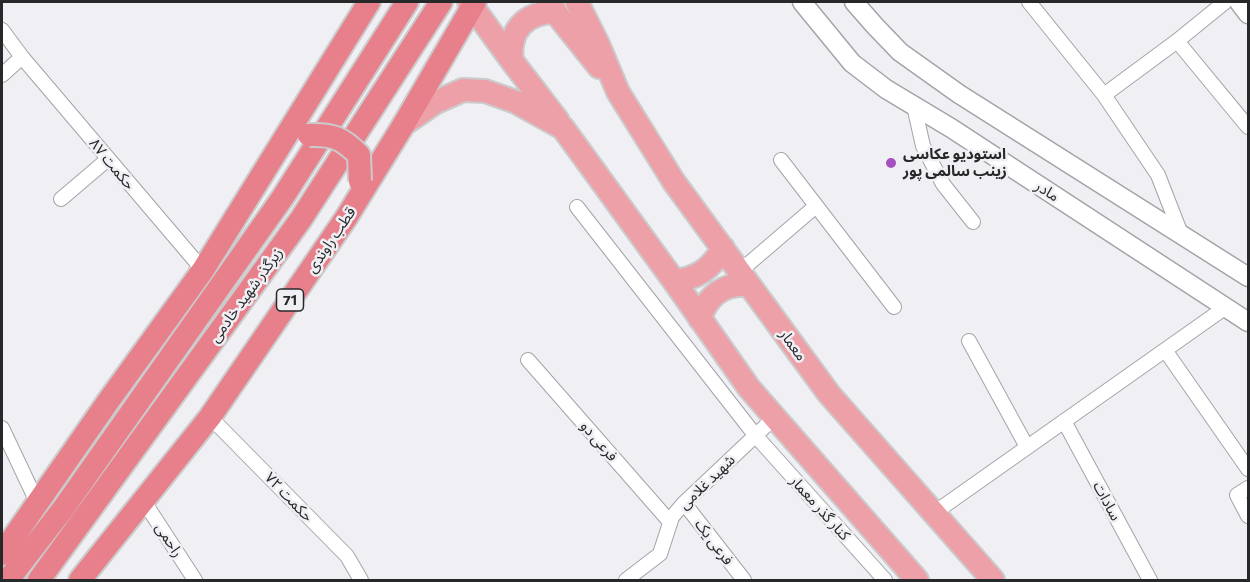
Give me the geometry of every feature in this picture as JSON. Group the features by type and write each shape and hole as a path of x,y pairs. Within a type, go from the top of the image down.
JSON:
{"highway":[{"path":"2,554 203,270 369,2"},
{"name":"زیرگذر شهید خادمی","path":"8,580 63,509 283,197 407,2"},
{"name":"زیرگذر شهید خادمی","path":"39,580 301,219 441,2"},
{"name":"قطب راوندی","path":"80,580 210,417 346,218 404,124 472,3"},
{"path":"203,270 233,244 288,157 309,135 327,134 346,143 359,155 360,181 346,218"}],"main road":[{"name":"معمار","path":"577,2 618,92"},
{"path":"472,3 512,61 674,280 749,388 917,580"},
{"name":"معمار","path":"551,7 618,92 674,182 829,394 993,580"},
{"path":"512,61 512,42 520,26 533,15 551,7"},
{"path":"404,124 436,102 463,90 485,91 516,102 563,128"},
{"path":"674,280 685,280 705,271 723,248"},
{"path":"700,319 707,303 719,291 744,278"}],"street":[{"name":"مادر","path":"801,2 852,63 886,89 951,128 1248,322"},
{"path":"855,2 874,26 900,52 959,94 1248,277"},
{"path":"1029,2 1104,95 1158,174 1181,234"},
{"path":"1104,95 1225,2"},
{"path":"1239,2 1248,14"},
{"name":"حکمت ۸۷","path":"2,30 22,57 203,270"},
{"path":"1177,41 1248,127"},
{"path":"2,75 22,57"},
{"path":"914,106 923,146 943,184 973,222"},
{"path":"61,199 108,159"},
{"path":"781,160 894,307"},
{"path":"744,278 816,206"},
{"name":"کنار گذر معمار","path":"577,207 755,435 885,580"},
{"path":"934,513 1226,307"},
{"path":"969,341 1027,447"},
{"path":"1165,350 1248,469"},
{"name":"فرعی دو","path":"528,360 670,522"},
{"name":"حکمت ۷۲","path":"210,417 347,556 361,580"},
{"name":"شهید غلامی","path":"626,580 660,554 672,517 684,503 775,417"},
{"name":"سادات","path":"1064,421 1150,580"},
{"path":"2,428 37,502"},
{"path":"1248,488 1237,495 1248,516"},
{"name":"راحمی","path":"143,500 195,580"},
{"name":"فرعی یک","path":"684,503 744,580"}],"place":[{"name":"استودیو عکاسی زینب سالمی پور","path":"891,163"}]}
